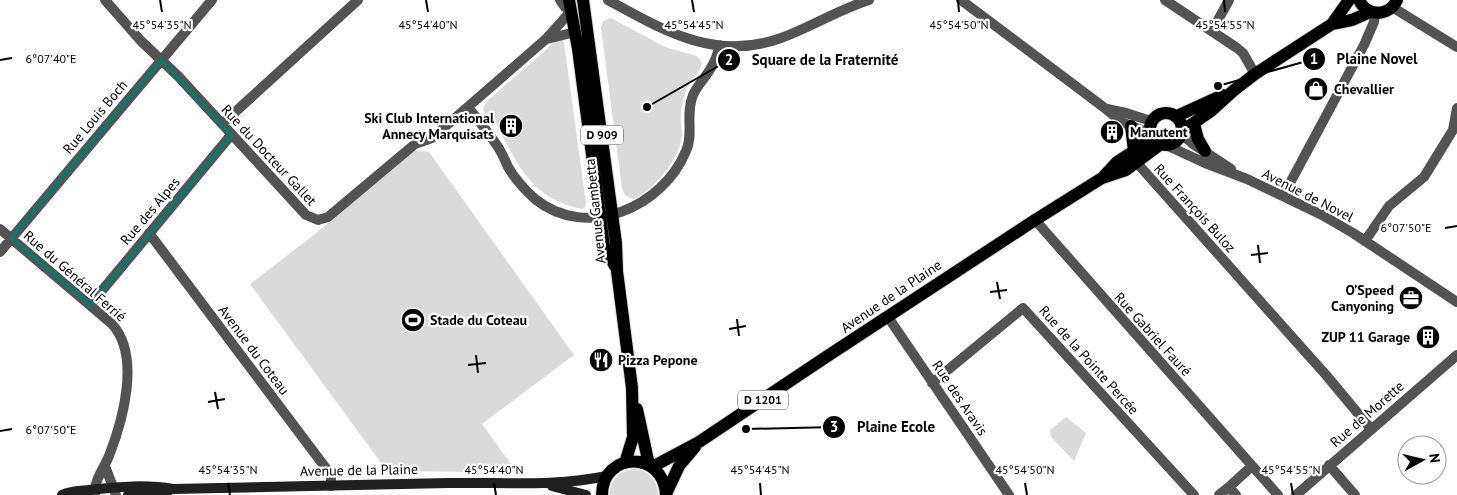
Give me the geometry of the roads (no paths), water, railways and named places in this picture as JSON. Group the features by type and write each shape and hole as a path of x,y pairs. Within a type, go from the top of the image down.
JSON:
{"main road":[{"name":"Avenue Gambetta","path":"583,0 606,216"},
{"path":"1182,133 1181,123 1177,116 1168,112 1154,117 1151,121 1158,140 1175,142 1182,133 1211,111 1232,91 1332,24 1349,0"},
{"path":"1359,0 1365,9 1373,12 1384,12 1394,4"},
{"name":"Avenue Gambetta","path":"570,6 606,216 616,243 617,271 632,388 633,437 625,463"},
{"path":"1332,24 1352,20 1373,12"},
{"path":"1177,116 1232,91"},
{"path":"1194,124 1196,133 1205,151"},
{"path":"1131,126 1136,157"},
{"name":"Avenue de la Plaine","path":"651,466 699,442 826,356 1102,178 1126,170 1136,157 1158,140"},
{"name":"Avenue Gambetta","path":"632,388 651,466"},
{"name":"Avenue de la Plaine","path":"666,494 679,466 699,442"},
{"path":"602,495 603,485 607,476 617,466 625,463 639,462 651,466 664,482 666,494"},
{"name":"Avenue de la Plaine","path":"62,495 155,486 173,489 449,483 546,484 582,481 607,476"},
{"name":"Avenue de la Plaine","path":"546,484 586,495"},
{"name":"Avenue de la Plaine","path":"128,495 155,494 173,489"}],"street":[{"name":"Rue du Docteur Gallet","path":"104,0 141,41 178,76 306,215 318,220 328,217 415,144 432,138 546,39 570,6"},
{"name":"Rue Louis Boch","path":"0,252 212,0"},
{"path":"222,124 358,0"},
{"path":"560,0 564,7 570,6"},
{"path":"608,0 671,33 696,41 720,45 752,45 779,39 869,0"},
{"name":"Avenue de Novel","path":"961,0 1122,122 1205,163 1247,179 1322,215 1457,302"},
{"path":"1165,0 1240,50 1256,74"},
{"path":"1212,31 1229,0"},
{"path":"1394,4 1457,47"},
{"path":"1283,196 1364,45 1374,22 1373,12"},
{"name":"Rue du Docteur Gallet","path":"546,39 575,32"},
{"path":"468,107 499,148 511,172 534,197 548,208 565,214 590,218 606,216 622,212 645,201 661,189 676,170 689,144 689,110 694,94 713,65 720,45"},
{"name":"Avenue de Novel","path":"1106,108 1151,121"},
{"path":"1365,241 1389,206 1424,177 1453,130 1457,108"},
{"name":"Avenue de Novel","path":"1182,133 1247,179"},
{"name":"Rue des Alpes","path":"90,305 231,134"},
{"name":"Rue François Buloz","path":"1136,157 1371,429"},
{"name":"Rue Gabriel Fauré","path":"1035,220 1252,466"},
{"name":"Rue du Général Ferrié","path":"0,229 90,305 116,329 124,342 128,371 122,413 115,440 95,492"},
{"name":"Avenue du Coteau","path":"149,233 330,475 331,486"},
{"name":"Rue de la Pointe Percée","path":"932,383 1023,308 1194,495"},
{"name":"Rue des Aravis","path":"888,317 1008,495"},
{"name":"Rue de Morette","path":"1296,495 1457,355"},
{"path":"1329,465 1355,495"},
{"path":"104,466 115,491"},
{"path":"1219,495 1252,466 1278,495"},
{"path":"1229,487 1236,495"}],"place":[{"name":"Plaine Novel","path":"1218,86"},
{"name":"Chevallier","path":"1316,89"},
{"name":"Square de la Fraternité","path":"647,107"},
{"name":"Ski Club International Annecy Marquisats","path":"511,126"},
{"name":"Manutent","path":"1112,132"},
{"name":"O’Speed Canyoning","path":"1411,298"},
{"name":"Stade du Coteau","path":"413,320"},
{"name":"ZUP 11 Garage","path":"1428,337"},
{"name":"Pizza Pepone","path":"601,360"},
{"name":"Plaine Ecole","path":"746,429"}]}
